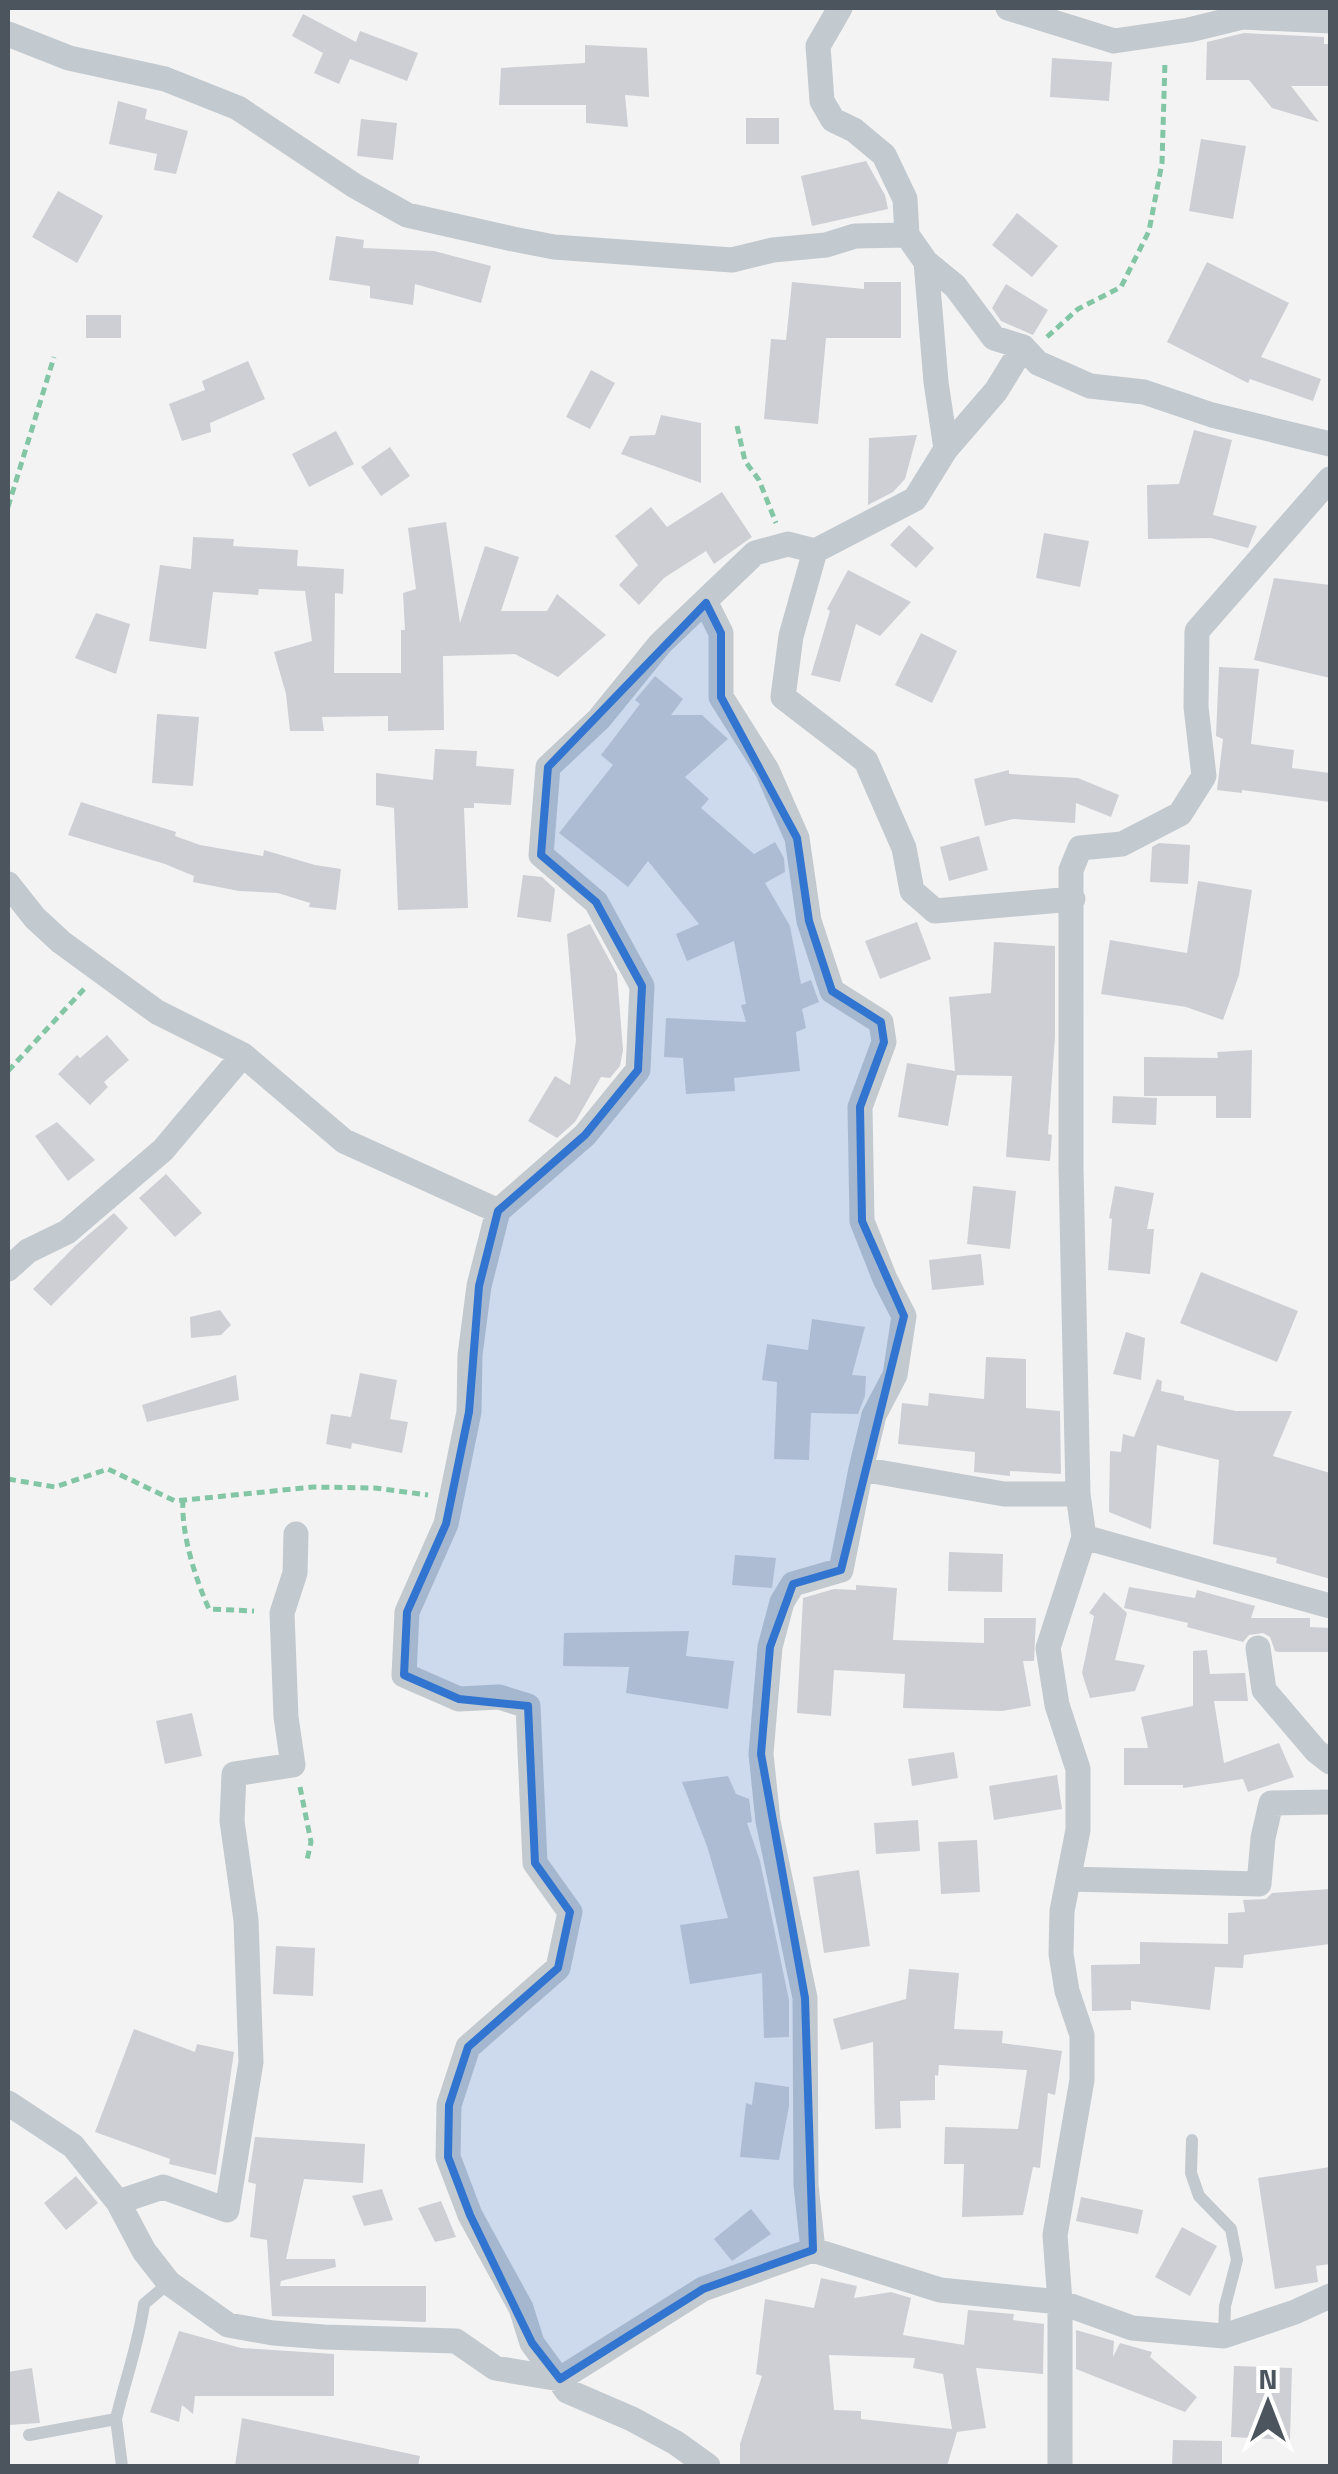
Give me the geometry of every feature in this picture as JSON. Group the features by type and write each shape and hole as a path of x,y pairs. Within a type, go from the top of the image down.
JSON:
{"street":[{"path":"840,8 818,46 822,100 833,120 854,130 884,155 905,199 907,235 926,262 955,286 994,338 1090,386 1144,392 1212,415 1330,444"},
{"path":"1008,8 1114,41 1242,18 1330,22"},
{"path":"8,34 69,58 165,79 238,108 355,186 407,215 513,239 554,246 732,260 855,236 907,235"},
{"path":"926,262 946,449"},
{"path":"708,2466 632,2418 567,2391 532,2343 521,2308 470,2215 448,2157 449,2105 468,2047 558,1968 570,1912 535,1862 528,1706 498,1697 459,1699 404,1675 407,1612 446,1524 469,1412 470,1355 479,1286 498,1211 585,1135 638,1070 642,986 596,902 540,855 548,766 600,719 660,644 755,553 784,545 815,550 915,500 946,449 1030,355"},
{"path":"1060,2466 1060,2302 1055,2235 1082,2080 1082,2035 1067,1991 1061,1954 1062,1911 1078,1830 1078,1769 1057,1705 1048,1648 1084,1536 1078,1494 1071,1168 1072,870 1080,848 1122,844 1180,814 1204,776 1196,707 1196,631 1330,478"},
{"path":"815,550 791,636 784,698 866,761 904,848 912,890 935,911 1073,899"},
{"path":"706,602 721,633 721,697 767,770 797,838 808,921 832,991 881,1022 884,1042 860,1107 862,1221 904,1316 895,1375 874,1414 842,1570 794,1584 782,1602 770,1647 760,1754 768,1821 805,1998 806,2184 813,2250"},
{"path":"8,884 48,930 100,970 157,1012 243,1055 344,1141 498,1211"},
{"path":"8,1269 28,1250 66,1232 163,1150 243,1055"},
{"path":"862,1470 1004,1494 1078,1494"},
{"path":"118,2202 163,2187 227,2210 251,2062 246,1920 232,1821 234,1774 292,1765 282,1613 295,1572 296,1534"},
{"path":"1084,1536 1330,1606"},
{"path":"1258,1648 1264,1690 1330,1762"},
{"path":"1070,1879 1259,1884 1263,1838 1272,1803 1330,1802"},
{"path":"8,2103 72,2146 118,2202 144,2251 169,2283 228,2325 324,2337 456,2341 495,2368 560,2379 702,2289 813,2250 940,2290 1060,2302 1132,2328 1224,2336 1330,2296"}],"lane":[{"path":"1192,2140 1191,2174 1199,2196 1231,2229 1237,2260 1225,2306 1224,2336"},
{"path":"122,2466 116,2418 126,2373 139,2339 144,2304 169,2283"},
{"path":"29,2435 116,2418"}],"path":[{"path":"1030,355 1078,309 1121,287 1149,231 1162,163 1165,33"},
{"path":"8,508 54,357"},
{"path":"737,426 745,460 770,505 784,545"},
{"path":"8,1071 100,970"},
{"path":"8,1479 55,1486 108,1470 175,1500 313,1488 375,1488 434,1496 446,1524"},
{"path":"182,1499 182,1523 192,1552 195,1578 210,1608 282,1613"},
{"path":"292,1765 304,1800 311,1842 307,1860"}],"highlighted area":[{"path":"706,603 721,633 721,697 797,838 809,921 832,991 881,1022 884,1042 860,1107 862,1221 904,1316 841,1570 793,1584 770,1647 761,1754 805,1998 813,2250 703,2289 560,2379 532,2343 470,2215 448,2157 449,2105 468,2047 558,1968 570,1912 535,1863 528,1706 459,1699 404,1675 407,1612 446,1524 469,1412 479,1286 498,1211 585,1135 638,1070 642,986 596,902 541,855 548,767"}],"building":[{"path":"303,14 356,42 360,31 418,53 407,81 350,59 339,84 314,73 323,53 292,36"},
{"path":"1244,33 1324,37 1324,44 1330,44 1330,86 1291,86 1319,122 1272,108 1249,80 1206,80 1207,42"},
{"path":"585,45 647,48 649,97 625,95 628,127 586,123 586,105 499,105 501,68 585,63"},
{"path":"1052,58 1112,62 1109,101 1050,97"},
{"path":"118,101 147,109 145,119 188,131 176,174 154,170 157,154 109,144"},
{"path":"746,118 779,118 779,144 746,144"},
{"path":"361,119 397,123 393,160 357,156"},
{"path":"1201,139 1246,146 1233,219 1189,211"},
{"path":"866,161 885,195 888,209 812,226 801,176"},
{"path":"58,191 103,216 77,263 32,237"},
{"path":"1017,213 1058,246 1032,277 992,245"},
{"path":"336,236 364,240 363,248 434,251 491,266 481,303 415,284 413,305 370,298 370,286 329,280"},
{"path":"1207,262 1289,303 1261,357 1321,379 1313,401 1250,379 1248,383 1167,342"},
{"path":"792,282 864,289 864,282 901,282 901,338 826,338 818,424 764,419 771,339 786,340"},
{"path":"1006,284 1048,310 1033,335 1001,321 992,308"},
{"path":"86,315 121,315 121,338 86,338"},
{"path":"248,361 265,399 210,423 211,432 182,441 169,404 205,390 202,381"},
{"path":"591,370 615,383 590,429 566,417"},
{"path":"661,415 701,423 701,483 621,454 630,436 655,435"},
{"path":"1194,430 1232,440 1213,515 1257,526 1248,548 1211,538 1148,539 1147,485 1179,484"},
{"path":"336,431 354,464 309,487 292,454"},
{"path":"917,435 905,479 893,492 868,505 869,438"},
{"path":"390,447 410,476 381,496 361,467"},
{"path":"722,492 752,537 714,564 706,551 664,578 639,605 619,585 638,565 615,536 651,507 667,527"},
{"path":"446,522 460,623 485,546 519,557 501,611 547,611 557,594 606,635 558,677 515,654 443,656 444,730 388,731 388,716 322,717 324,731 290,731 286,694 274,652 312,641 305,591 259,589 258,595 213,592 206,649 149,641 160,565 191,569 193,537 234,539 233,546 298,550 297,566 344,569 343,594 335,593 334,673 401,673 403,593 416,589 408,528"},
{"path":"909,525 934,548 916,568 890,545"},
{"path":"1044,533 1089,541 1080,587 1036,578"},
{"path":"848,570 911,602 880,636 856,624 840,682 811,675 830,611 827,609"},
{"path":"1274,578 1330,585 1330,678 1254,660"},
{"path":"96,613 130,624 116,674 75,658"},
{"path":"921,633 957,651 932,703 895,685"},
{"path":"1219,667 1259,669 1251,744 1294,750 1292,768 1330,773 1330,802 1217,790 1223,739 1216,736"},
{"path":"655,676 683,699 671,715 702,715 728,739 685,777 709,799 701,808 754,854 775,842 784,858 785,872 765,883 790,926 801,984 811,980 819,1002 802,1009 806,1028 796,1032 800,1071 734,1078 735,1091 686,1094 683,1058 664,1057 666,1018 746,1022 734,941 687,961 676,934 699,924 648,861 628,887 559,833 613,765 601,755 640,704 635,700"},
{"path":"157,714 199,717 193,786 152,783"},
{"path":"435,749 477,751 476,766 514,769 511,805 474,803 474,808 464,808 468,908 398,910 394,808 376,805 376,773 433,780"},
{"path":"1009,770 1009,774 1078,778 1119,795 1111,817 1076,803 1075,823 1013,819 985,826 974,779"},
{"path":"81,802 176,832 175,836 200,845 263,856 264,850 341,869 336,910 309,907 310,903 278,893 239,891 193,882 194,876 165,864 68,835"},
{"path":"979,836 988,870 949,881 940,847"},
{"path":"1159,843 1190,845 1188,884 1150,882 1152,847"},
{"path":"523,875 542,877 555,889 551,922 517,917"},
{"path":"1198,881 1252,890 1239,975 1223,1020 1186,1007 1101,994 1110,940 1187,953"},
{"path":"917,922 931,959 880,979 865,941"},
{"path":"590,924 617,974 623,1050 620,1066 610,1078 601,1077 575,1122 557,1138 528,1121 555,1076 570,1085 576,1040 567,934"},
{"path":"994,942 1055,946 1050,1161 1006,1157 1012,1076 957,1075 948,1126 898,1117 907,1063 955,1071 949,997 991,993"},
{"path":"107,1035 129,1060 104,1082 108,1087 90,1105 58,1074 77,1055 80,1058"},
{"path":"1252,1050 1251,1118 1216,1118 1216,1096 1144,1096 1144,1057 1218,1058 1217,1052"},
{"path":"1113,1096 1157,1098 1156,1125 1112,1123"},
{"path":"57,1122 95,1160 68,1181 35,1136"},
{"path":"166,1174 202,1213 175,1237 139,1198"},
{"path":"973,1186 1016,1191 1010,1249 967,1244"},
{"path":"1115,1186 1154,1193 1147,1229 1154,1229 1150,1274 1108,1270 1112,1219 1109,1218"},
{"path":"114,1213 128,1228 51,1306 33,1289"},
{"path":"981,1254 984,1285 932,1290 929,1260"},
{"path":"1201,1272 1298,1311 1277,1362 1180,1323"},
{"path":"220,1310 231,1325 221,1335 191,1338 190,1317"},
{"path":"812,1319 865,1327 852,1375 866,1376 865,1396 858,1414 811,1413 809,1460 774,1459 777,1382 762,1380 767,1344 808,1350"},
{"path":"1126,1332 1145,1338 1141,1380 1113,1374"},
{"path":"986,1357 1026,1359 1026,1408 1060,1411 1061,1474 1010,1471 1010,1476 974,1472 975,1452 898,1444 902,1403 928,1406 929,1393 984,1399"},
{"path":"360,1373 397,1380 390,1419 408,1422 402,1453 352,1443 351,1449 326,1444 331,1414 351,1417"},
{"path":"236,1375 239,1400 147,1422 142,1405"},
{"path":"1157,1379 1162,1381 1161,1391 1184,1396 1184,1400 1236,1411 1292,1411 1273,1456 1330,1473 1330,1579 1276,1563 1277,1558 1213,1544 1219,1460 1157,1445 1151,1529 1109,1512 1110,1451 1121,1452 1123,1434 1134,1437"},
{"path":"949,1552 1003,1554 1002,1592 948,1591"},
{"path":"735,1555 776,1558 772,1588 732,1585"},
{"path":"856,1585 897,1588 893,1640 984,1643 984,1618 1036,1618 1034,1661 1023,1661 1031,1706 1002,1711 903,1708 905,1674 834,1670 831,1716 797,1713 803,1598 834,1589 856,1590"},
{"path":"1129,1587 1195,1598 1197,1590 1255,1606 1251,1618 1310,1618 1310,1627 1330,1628 1330,1652 1279,1652 1263,1633 1249,1635 1243,1642 1187,1627 1188,1623 1124,1608"},
{"path":"1104,1592 1127,1613 1115,1660 1145,1665 1135,1691 1090,1698 1082,1673 1094,1616 1089,1613"},
{"path":"689,1631 686,1656 734,1661 728,1709 626,1693 629,1667 563,1666 564,1633"},
{"path":"1207,1650 1210,1674 1245,1673 1248,1701 1214,1701 1224,1763 1279,1743 1294,1777 1248,1792 1243,1779 1183,1788 1124,1785 1124,1748 1148,1748 1141,1717 1193,1706 1193,1651"},
{"path":"192,1713 202,1756 165,1764 156,1721"},
{"path":"954,1752 958,1778 912,1786 908,1759"},
{"path":"1057,1775 1062,1809 994,1820 989,1786"},
{"path":"728,1776 736,1794 749,1799 752,1822 747,1823 760,1861 789,2000 789,2037 764,2038 762,1973 690,1984 680,1925 728,1918 707,1846 682,1782"},
{"path":"918,1820 920,1851 876,1854 874,1823"},
{"path":"977,1840 980,1892 941,1894 938,1842"},
{"path":"859,1870 870,1946 824,1953 813,1877"},
{"path":"1330,1889 1330,1944 1244,1955 1243,1968 1215,1967 1210,2010 1131,2001 1131,2010 1092,2011 1091,1965 1140,1964 1140,1942 1228,1944 1228,1913 1245,1912 1243,1900 1266,1899 1272,1893"},
{"path":"276,1946 315,1948 313,1996 273,1994"},
{"path":"909,1969 959,1973 954,2029 1003,2031 1002,2043 1062,2051 1055,2095 1048,2093 1040,2168 1033,2167 1023,2215 962,2217 964,2164 944,2164 945,2127 1018,2129 1027,2070 939,2065 935,2100 900,2101 901,2128 875,2129 873,2042 841,2050 833,2019 906,1999"},
{"path":"134,2029 195,2052 197,2044 234,2052 216,2175 169,2164 170,2159 95,2132"},
{"path":"755,2082 789,2087 779,2160 740,2157 746,2103 752,2105"},
{"path":"255,2137 365,2144 363,2183 304,2179 286,2259 335,2259 336,2267 281,2281 280,2286 426,2286 426,2322 272,2316 267,2240 250,2237 256,2184 248,2182"},
{"path":"1330,2167 1330,2264 1316,2266 1318,2282 1275,2289 1258,2178"},
{"path":"76,2176 98,2203 66,2230 44,2203"},
{"path":"382,2189 393,2220 364,2226 352,2196"},
{"path":"1081,2197 1143,2210 1138,2234 1076,2221"},
{"path":"441,2201 456,2237 435,2242 418,2208"},
{"path":"751,2209 771,2234 732,2261 714,2239"},
{"path":"1182,2227 1217,2246 1190,2296 1155,2277"},
{"path":"821,2278 857,2286 854,2298 891,2292 911,2298 903,2335 964,2345 968,2310 1014,2314 1013,2320 1044,2324 1043,2374 976,2368 986,2428 957,2432 947,2466 740,2466 740,2444 762,2376 756,2374 765,2299 814,2308","holes":["829,2355 915,2358 913,2368 943,2374 952,2429 861,2419 861,2411 834,2410"]},
{"path":"1076,2330 1114,2341 1113,2357 1120,2343 1152,2352 1150,2357 1197,2397 1185,2412 1076,2369"},
{"path":"179,2331 241,2348 334,2354 334,2396 195,2396 193,2414 182,2405 179,2422 150,2412"},
{"path":"1234,2366 1292,2368 1290,2440 1231,2437"},
{"path":"32,2368 40,2423 8,2425 8,2372"},
{"path":"242,2418 420,2456 418,2466 235,2466"},
{"path":"1173,2440 1222,2441 1222,2466 1172,2466"}]}
